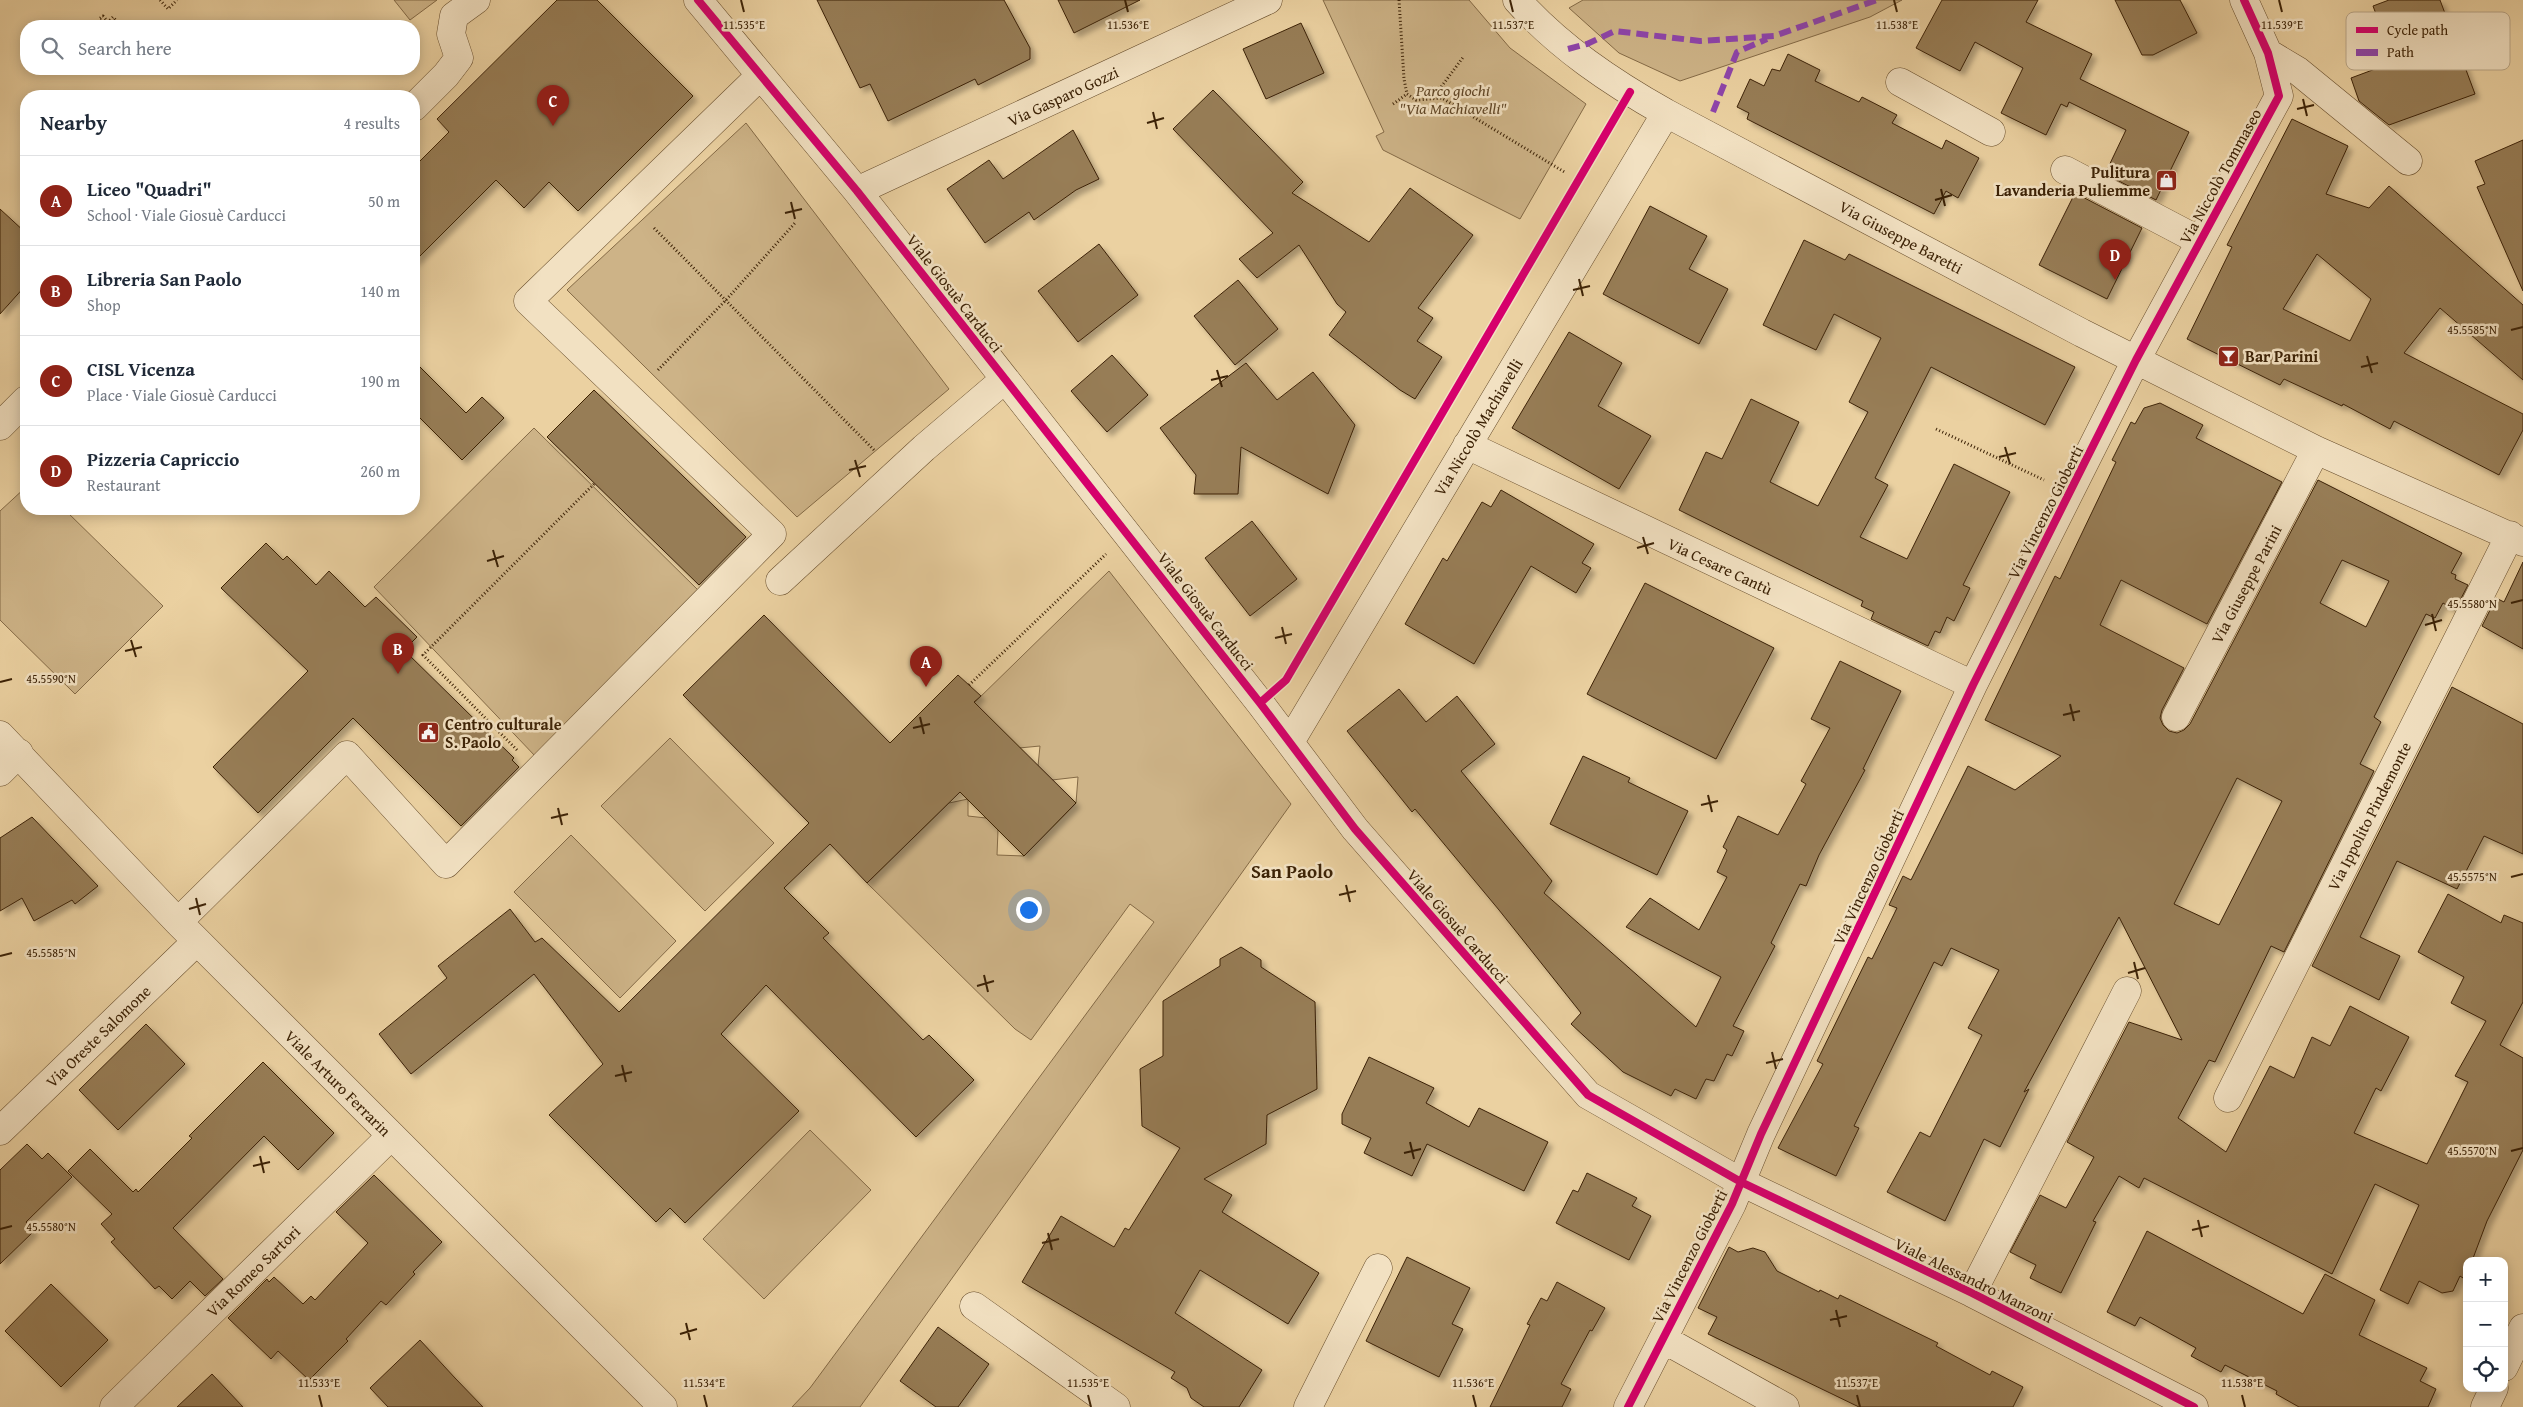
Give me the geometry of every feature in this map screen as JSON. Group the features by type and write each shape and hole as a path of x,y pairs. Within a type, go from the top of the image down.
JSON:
{"street":[{"path":"420,101 446,75 459,58 451,34 454,16 476,0"},
{"name":"Viale Giosuè Carducci","path":"698,0 857,191 1129,535 1355,829 1588,1095 1741,1182"},
{"name":"Via Gasparo Gozzi","path":"857,191 1268,0"},
{"name":"Via Giuseppe Baretti","path":"1516,0 1539,25 1568,49 1630,92 1666,113 2136,360"},
{"name":"Via Niccolò Tommaseo","path":"2136,360 2279,96 2268,53 2244,0"},
{"path":"2268,53 2298,71 2408,160"},
{"name":"Via Oreste Salomone","path":"0,1131 188,931 347,755 446,864 772,534 528,301 760,76"},
{"path":"1900,82 1991,132"},
{"name":"Via Niccolò Machiavelli","path":"1290,742 1666,113"},
{"path":"2065,170 2200,241"},
{"path":"2136,360 2316,450 2516,538"},
{"name":"Via Vincenzo Gioberti","path":"1628,1407 1741,1182 1770,1116 1974,685 2136,360"},
{"path":"780,581 1005,379"},
{"path":"0,426 20,406"},
{"name":"Via Cesare Cantù","path":"1467,445 1974,685"},
{"name":"Via Giuseppe Parini","path":"2176,718 2316,450"},
{"name":"Via Ippolito Pindemonte","path":"2228,1098 2516,538"},
{"name":"Viale Arturo Ferrarin","path":"6,754 188,931 663,1407"},
{"name":"Viale Alessandro Manzoni","path":"1972,1293 2127,991"},
{"name":"Via Romeo Sartori","path":"114,1407 391,1136"},
{"name":"Viale Alessandro Manzoni","path":"1741,1182 1972,1293 2194,1407"},
{"path":"1308,1407 1378,1268"},
{"path":"974,1306 1116,1407"},
{"path":"2508,1359 2523,1328"},
{"path":"1663,1339 1784,1407"},
{"path":"2485,1407 2492,1392"}],"path":[{"path":"160,0 168,9 177,0"},
{"path":"1399,0 1404,79 1407,94 1416,100 1442,98 1566,173"},
{"path":"1433,98 1464,56"},
{"path":"1393,104 1407,94"},
{"path":"658,370 726,300 795,223"},
{"path":"654,228 897,474"},
{"path":"1936,429 2044,480"},
{"path":"519,752 423,655 594,484"},
{"path":"969,684 1129,535"}],"green space":[{"path":"394,0 437,0 410,20"},
{"name":"Parco giochi \"Via Machiavelli\"","path":"1323,0 1469,0 1510,48 1586,104 1520,219 1383,150 1376,136 1384,132"},
{"path":"1583,0 1902,0 1870,17 1680,81 1619,53 1569,8"},
{"path":"746,123 949,389 797,517 567,290"},
{"path":"534,428 698,590 536,757 374,587"},
{"path":"20,493 20,515 70,515 163,606 75,694 0,620 0,511"},
{"path":"1109,571 1291,804 860,1407 792,1407 810,1388 1154,922 1130,904 1031,1040 1015,1029 867,883 949,803 968,799 968,816 986,818 998,830 997,855 1024,856 1076,803 1078,777 1052,780 1038,766 1040,746 1019,748 974,703"},
{"path":"670,738 774,843 705,911 601,806"},
{"path":"571,835 676,941 620,998 514,892"},
{"path":"810,1130 871,1190 764,1299 703,1239"}],"building":[{"path":"557,0 597,0 693,96 578,211 549,182 524,208 496,180 420,256 420,161 449,132 437,119"},
{"path":"817,0 1004,0 1030,48 1030,59 978,85 975,79 888,121 870,84 860,88"},
{"path":"1058,0 1140,0 1074,33"},
{"path":"1942,0 2038,0 2026,22 2092,54 2080,79 2189,132 2156,200 2105,174 2126,130 2069,102 2067,107 2061,104 2046,135 2001,113 2023,68 1975,42 1960,71 1916,48"},
{"path":"2115,0 2180,0 2197,33 2153,55 2142,55"},
{"path":"2389,0 2440,0 2444,12 2375,12 2373,6"},
{"path":"1301,23 1324,73 1266,99 1243,49"},
{"path":"1788,54 1820,70 1815,81 1859,102 1862,97 1897,115 1892,123 1942,149 1946,140 1979,158 1958,198 1946,191 1934,214 1747,119 1749,113 1737,107 1750,79 1764,86 1772,69 1780,71"},
{"path":"2372,70 2466,70 2475,94 2389,125 2359,101 2351,78"},
{"path":"1213,90 1303,182 1292,193 1369,242 1410,188 1473,235 1418,308 1433,318 1417,341 1442,357 1415,399 1400,390 1329,335 1346,312 1337,304 1299,245 1257,278 1239,259 1273,233 1173,129"},
{"path":"2292,119 2348,146 2326,194 2369,208 2389,186 2523,305 2523,380 2440,308 2404,353 2523,414 2523,430 2499,475 2394,421 2390,429 2343,404 2342,406 2284,379 2280,385 2187,339 2232,247 2227,245","holes":["2317,254 2371,299 2350,341 2283,309"]},
{"path":"1073,130 1099,179 1076,190 1034,220 1029,212 985,243 947,189 989,160 1003,179"},
{"path":"2523,140 2523,291 2477,187 2485,184 2475,161"},
{"path":"2075,193 2142,228 2107,299 2039,265"},
{"path":"1650,206 1707,236 1689,269 1728,289 1699,344 1603,294"},
{"path":"0,209 20,227 20,292 0,314"},
{"path":"1804,240 1845,260 1849,254 2075,367 2045,425 1931,367 1875,478 1888,485 1860,537 1907,559 1954,464 2010,492 1963,585 1970,588 1954,621 1947,617 1940,633 1935,631 1928,646 1871,619 1874,612 1861,606 1863,601 1679,510 1706,452 1722,459 1751,399 1799,422 1770,482 1818,506 1868,412 1849,402 1881,338 1834,314 1816,350 1763,325"},
{"path":"1099,244 1138,295 1078,342 1038,291"},
{"path":"1238,280 1278,329 1235,365 1194,316"},
{"path":"1569,332 1622,363 1598,406 1651,436 1619,489 1512,428"},
{"path":"1112,355 1148,395 1107,432 1071,391"},
{"path":"1246,363 1277,400 1313,372 1355,425 1328,494 1241,447 1238,494 1194,494 1196,475 1160,428"},
{"path":"420,367 466,413 482,397 504,418 462,460 420,418"},
{"path":"594,390 746,537 699,585 547,437"},
{"path":"2160,403 2203,425 2196,438 2282,482 2207,624 2121,580 2100,625 2184,668 2162,710 2160,718 2163,725 2169,731 2177,733 2184,730 2190,724 2318,480 2462,553 2451,573 2456,575 2455,579 2468,585 2455,610 2443,603 2435,618 2426,614 2374,717 2381,722 2360,764 2374,771 2284,952 2271,946 2215,1062 2209,1060 2178,1118 2226,1152 2270,1066 2294,1078 2312,1037 2330,1046 2350,1006 2409,1037 2381,1091 2376,1088 2354,1133 2427,1164 2468,1082 2455,1076 2486,1021 2451,1003 2464,977 2418,952 2448,894 2501,923 2504,915 2523,923 2523,1002 2500,1045 2523,1058 2523,1150 2487,1221 2474,1257 2463,1257 2463,1278 2460,1276 2453,1291 2442,1293 2419,1281 2408,1304 2380,1290 2419,1205 2375,1184 2332,1274 2144,1178 2139,1188 2119,1176 2093,1221 2096,1222 2061,1293 2030,1278 2036,1265 2010,1252 2040,1195 2066,1208 2094,1157 2067,1142 2129,1022 2182,1040 2119,917 2024,1092 2029,1089 2000,1147 1984,1139 1945,1221 1887,1192 1920,1132 1930,1137 1982,1035 1968,1028 1999,970 1951,948 1942,966 1934,962 1854,1126 1859,1128 1836,1176 1778,1148 1823,1064 1817,1061 1868,957 1872,959 1897,908 1889,905 1903,876 1911,880 1968,766 2015,790 2061,756 1985,720 2055,576 2060,579 2116,462 2112,460 2131,422 2135,424 2144,408","holes":["2342,560 2389,581 2366,627 2320,603","2237,778 2282,801 2219,925 2174,904"]},
{"path":"1501,490 1594,544 1582,563 1591,568 1576,593 1531,566 1474,664 1405,624 1443,558 1447,561 1482,502 1491,507"},
{"path":"1252,521 1297,579 1250,616 1205,558"},
{"path":"266,543 283,560 287,556 316,585 329,571 365,607 376,597 417,637 404,650 514,758 512,760 519,767 461,826 353,718 258,813 213,767 308,671 221,588"},
{"path":"2523,562 2523,649 2482,626 2496,598 2504,602"},
{"path":"1645,583 1774,648 1716,759 1587,694"},
{"path":"764,615 890,743 958,675 981,696 974,702 1076,803 1024,856 960,792 867,883 830,844 784,888 829,933 823,938 923,1040 929,1035 974,1080 916,1137 766,985 721,1034 799,1111 685,1223 670,1208 656,1222 549,1115 603,1064 534,974 411,1074 379,1034 447,978 438,966 510,909 535,942 542,938 619,1012 809,823 683,695"},
{"path":"1840,661 1901,691 1863,769 1865,770 1819,855 1806,886 1800,884 1771,943 1775,946 1733,1026 1744,1031 1732,1056 1727,1054 1714,1081 1706,1079 1696,1099 1675,1089 1671,1096 1623,1072 1571,1024 1581,1013 1499,910 1415,809 1412,812 1347,731 1399,689 1426,722 1457,696 1495,744 1461,771 1552,881 1544,893 1696,1027 1721,977 1626,927 1650,898 1699,930 1727,877 1717,872 1727,850 1723,847 1738,816 1778,835 1806,784 1801,781 1830,728 1811,719"},
{"path":"2452,687 2523,724 2523,854 2484,836 2457,889 2397,861 2360,937 2400,956 2379,1000 2312,966"},
{"path":"1583,756 1630,778 1628,782 1688,811 1657,875 1550,824"},
{"path":"32,817 98,886 75,904 72,900 34,921 22,898 0,911 0,838"},
{"path":"1241,947 1261,960 1261,967 1315,1002 1317,1089 1267,1115 1266,1144 1204,1179 1232,1195 1222,1212 1319,1273 1288,1324 1200,1270 1175,1313 1262,1370 1239,1407 1204,1407 1191,1398 1187,1388 1171,1378 1175,1372 1022,1282 1061,1216 1114,1247 1125,1228 1129,1230 1180,1148 1142,1126 1140,1069 1163,1056 1163,1001 1220,966 1220,959"},
{"path":"146,1024 185,1064 118,1130 79,1090"},
{"path":"1369,1057 1434,1088 1426,1103 1469,1127 1479,1108 1548,1142 1524,1191 1427,1144 1412,1176 1364,1153 1371,1138 1342,1124 1342,1114"},
{"path":"263,1062 334,1133 298,1170 264,1136 173,1228 223,1279 205,1296 190,1281 172,1299 159,1286 155,1289 111,1242 115,1239 101,1224 112,1214 68,1171 90,1149 133,1192 136,1189 138,1192 192,1138 189,1136"},
{"path":"27,1144 42,1159 48,1153 72,1177 26,1222 34,1231 0,1264 0,1170"},
{"path":"1587,1173 1637,1198 1632,1206 1651,1216 1629,1260 1556,1223 1573,1190 1578,1192"},
{"path":"374,1175 442,1242 413,1272 415,1274 386,1305 381,1301 346,1339 348,1341 309,1380 278,1351 271,1359 228,1318 267,1279 269,1282 274,1277 303,1304 311,1296 315,1300 368,1243 336,1212"},
{"path":"2147,1231 2303,1314 2325,1274 2375,1300 2359,1335 2427,1368 2420,1381 2436,1389 2428,1407 2299,1407 2276,1394 2277,1391 2225,1365 2221,1372 2191,1356 2196,1348 2140,1317 2135,1326 2107,1312"},
{"path":"1729,1247 1738,1252 1753,1248 1765,1252 1777,1271 1819,1292 1820,1290 1838,1299 1840,1295 1938,1343 1936,1346 1990,1375 1992,1371 2023,1387 2013,1407 1859,1407 1708,1334 1717,1317 1698,1308"},
{"path":"1407,1257 1470,1288 1452,1324 1463,1329 1439,1377 1366,1341"},
{"path":"1557,1282 1605,1308 1592,1331 1590,1330 1561,1384 1571,1389 1562,1407 1490,1407 1530,1325 1527,1324 1541,1298 1547,1301"},
{"path":"51,1284 108,1340 61,1387 5,1331"},
{"path":"938,1327 989,1364 958,1407 936,1407 900,1381"},
{"path":"420,1340 483,1407 388,1407 370,1388"},
{"path":"212,1374 243,1407 177,1407"}],"marked path":[{"path":"1568,49 1587,44 1615,31 1700,41 1774,36 1877,0"},
{"path":"1713,112 1737,52 1767,39"}],"cycle path":[{"path":"698,0 857,191 1260,703 1355,829 1588,1095 1741,1182 1972,1293 2194,1407"},
{"path":"1628,1407 1732,1204 1761,1134 1973,685 2136,360 2279,96 2268,53 2244,0"},
{"path":"1260,703 1286,680 1630,92"}],"place":[{"name":"CISL Vicenza","path":"553,126"},
{"name":"Pulitura Lavanderia Puliemme","path":"2166,181"},
{"name":"Pizzeria Capriccio","path":"2115,280"},
{"name":"Bar Parini","path":"2229,356"},
{"name":"Libreria San Paolo","path":"398,674"},
{"name":"Liceo \"Quadri\"","path":"926,687"},
{"name":"Centro culturale S. Paolo","path":"429,733"}],"district":[{"name":"San Paolo","path":"1292,871"}]}
